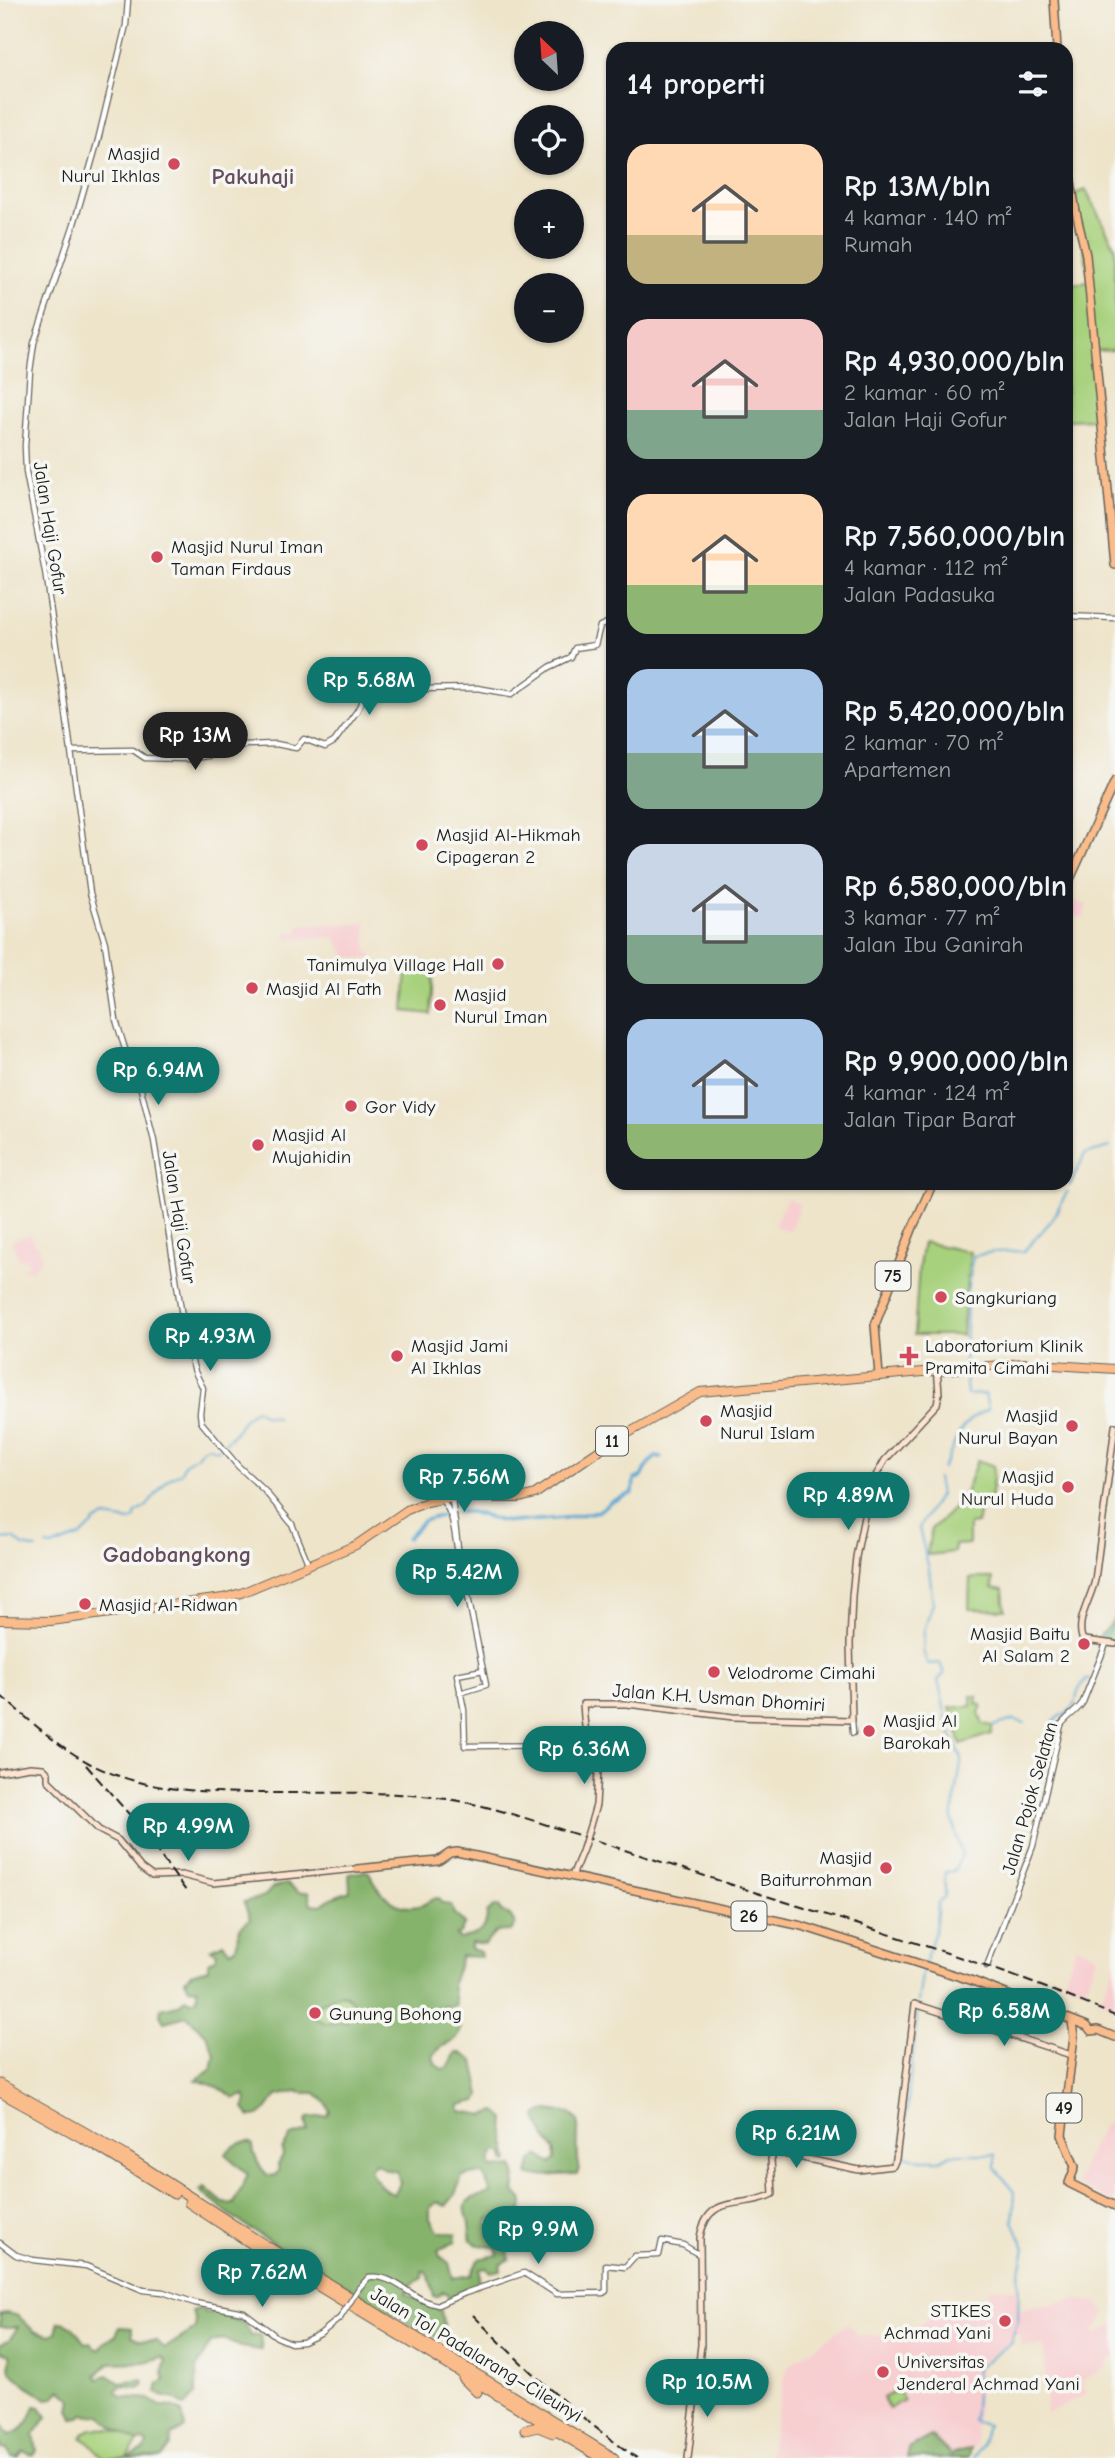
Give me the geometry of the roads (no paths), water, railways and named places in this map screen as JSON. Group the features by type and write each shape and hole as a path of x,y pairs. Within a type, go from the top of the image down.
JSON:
{"highway":[{"name":"11","path":"0,1620 51,1621 223,1598 368,1538 412,1507 442,1499 500,1499 535,1494 604,1447 691,1395 710,1390 1040,1363 1115,1368"},
{"name":"11","path":"252,1588 335,1553"},
{"name":"Jalan Tol Padalarang–Cileunyi","path":"0,2084 125,2155 265,2245 614,2458"},
{"name":"Jalan Tol Padalarang–Cileunyi","path":"0,2092 112,2155 287,2267 598,2456"},
{"path":"422,2349 463,2378 477,2392"},
{"path":"525,2430 545,2428 584,2451 598,2456"}],"main road":[{"path":"1054,0 1057,42"},
{"path":"1073,197 1086,256 1115,565"},
{"path":"1073,873 1115,782"},
{"name":"75","path":"879,1375 875,1325 930,1190"},
{"name":"Jalan K.H. Usman Dhomiri","path":"591,1745 583,1704 627,1704 723,1716 852,1720 852,1596 856,1557 870,1486 885,1460 937,1404 939,1370"},
{"path":"1115,1426 1100,1523 1096,1573 1090,1601 1081,1620 1082,1638 1115,1644"},
{"path":"572,1876 596,1805 599,1761 597,1749 591,1745"},
{"path":"0,1772 43,1768 48,1773 48,1780 99,1830 118,1840 152,1876 182,1875 213,1883 357,1869"},
{"name":"26","path":"357,1869 438,1861 457,1852 802,1926 973,1981 1087,2026 1091,2031 1115,2037"},
{"path":"688,2458 701,2345 700,2233 710,2214 730,2203 756,2201 773,2193 771,2159 775,2152 859,2170 893,2166 915,2004 1071,2055"},
{"name":"49","path":"1072,2021 1073,2041 1062,2135 1073,2161 1074,2169 1069,2183 1115,2206"},
{"path":"1073,2041 1091,2031"}],"street":[{"name":"Jalan Haji Gofur","path":"128,0 126,26 116,74 74,224 34,343 25,446 26,472 45,572 92,903 107,953 116,1020 125,1049 137,1073 154,1140 186,1341 203,1388 201,1422 292,1524 308,1563"},
{"path":"1073,616 1115,618"},
{"path":"71,751 133,750 145,758 187,760 220,754 239,746 276,744 296,748 304,739 327,746 334,742 357,711 367,691 375,684 388,681 417,690 477,688 512,694 550,667 571,657 575,648 595,645 600,626 606,624"},
{"path":"452,1498 457,1521 459,1559"},
{"path":"442,1499 453,1520 485,1687 460,1693"},
{"name":"Jalan Pojok Selatan","path":"987,1966 1033,1846 1061,1725 1083,1702 1107,1644"},
{"path":"483,1670 457,1675 464,1710 465,1746 591,1745"},
{"path":"852,1720 853,1733"},
{"path":"0,2243 16,2255 33,2260 86,2266 143,2290 163,2292 195,2303 244,2312 277,2337 291,2343 303,2342 320,2334 340,2319 369,2277 383,2277 415,2297 438,2305 524,2273 557,2294 603,2293 606,2291 606,2265 625,2267 635,2256 659,2255 662,2241 683,2245 700,2255"}],"waterway":[{"path":"1073,1179 1085,1154 1110,1147"},
{"path":"995,1252 1024,1251 1052,1220 1067,1192"},
{"path":"971,1267 973,1256 993,1252"},
{"path":"970,1278 971,1270"},
{"path":"968,1289 969,1281"},
{"path":"964,1365 968,1293"},
{"path":"942,1469 958,1435 968,1421 988,1409 985,1394 967,1395 965,1371"},
{"path":"223,1444 256,1409 264,1415 276,1417"},
{"path":"46,1545 51,1547 81,1536 96,1521 106,1517 130,1521 147,1506 167,1480 181,1472 184,1464 197,1456 202,1449 209,1446 216,1450 219,1448"},
{"path":"457,1512 471,1512 512,1522 564,1518 599,1511 610,1502 633,1493 634,1479 642,1477 649,1463 656,1457 661,1458"},
{"path":"924,1964 935,1931 938,1904 945,1896 945,1872 954,1871 962,1855 952,1819 962,1758 949,1730 938,1680 944,1674 940,1663 928,1664 923,1651 924,1630 933,1603 929,1569 919,1528 940,1495 937,1478"},
{"path":"407,1538 423,1521 449,1513"},
{"path":"0,1539 14,1538 23,1546 37,1549"},
{"path":"1101,1641 1115,1623"},
{"path":"1070,1710 1075,1705 1080,1686 1089,1679"},
{"path":"1053,1723 1069,1711"},
{"path":"993,1726 1014,1720 1025,1723"},
{"path":"918,2002 923,1969"},
{"path":"918,2007 902,2155 921,2160 940,2160 951,2154 995,2154"},
{"path":"974,2458 982,2444 987,2425 973,2421 977,2367 1010,2344 1018,2321 1019,2276 1025,2248 1013,2221 1015,2192 995,2168 995,2156"}],"railway":[{"path":"0,1695 77,1756 128,1779 168,1788 209,1792 415,1795 469,1803 532,1820 935,1949 1026,1980 1115,2016"},
{"path":"86,1765 135,1821 186,1891"},
{"path":"473,2315 552,2391 593,2426 637,2458"}],"place":[{"name":"Masjid Nurul Ikhlas","path":"174,164"},
{"name":"Masjid Nurul Iman Taman Firdaus","path":"157,557"},
{"name":"Masjid Al-Hikmah Cipageran 2","path":"422,845"},
{"name":"Tanimulya Village Hall","path":"498,964"},
{"name":"Masjid Al Fath","path":"252,988"},
{"name":"Masjid Nurul Iman","path":"440,1005"},
{"name":"Gor Vidy","path":"351,1106"},
{"name":"Masjid Al Mujahidin","path":"258,1145"},
{"name":"Sangkuriang","path":"941,1297"},
{"name":"Masjid Jami Al Ikhlas","path":"397,1356"},
{"name":"Laboratorium Klinik Pramita Cimahi","path":"909,1356"},
{"name":"Masjid Nurul Islam","path":"706,1421"},
{"name":"Masjid Nurul Bayan","path":"1072,1426"},
{"name":"Masjid Nurul Huda","path":"1068,1487"},
{"name":"Masjid Al-Ridwan","path":"85,1604"},
{"name":"Masjid Baitu Al Salam 2","path":"1084,1644"},
{"name":"Velodrome Cimahi","path":"714,1672"},
{"name":"Masjid Al Barokah","path":"869,1731"},
{"name":"Masjid Baiturrohman","path":"886,1868"},
{"name":"Gunung Bohong","path":"315,2013"},
{"name":"STIKES Achmad Yani","path":"1005,2321"},
{"name":"Universitas Jenderal Achmad Yani","path":"883,2372"}],"district":[{"name":"Pakuhaji","path":"253,176"},
{"name":"Gadobangkong","path":"177,1554"}]}
